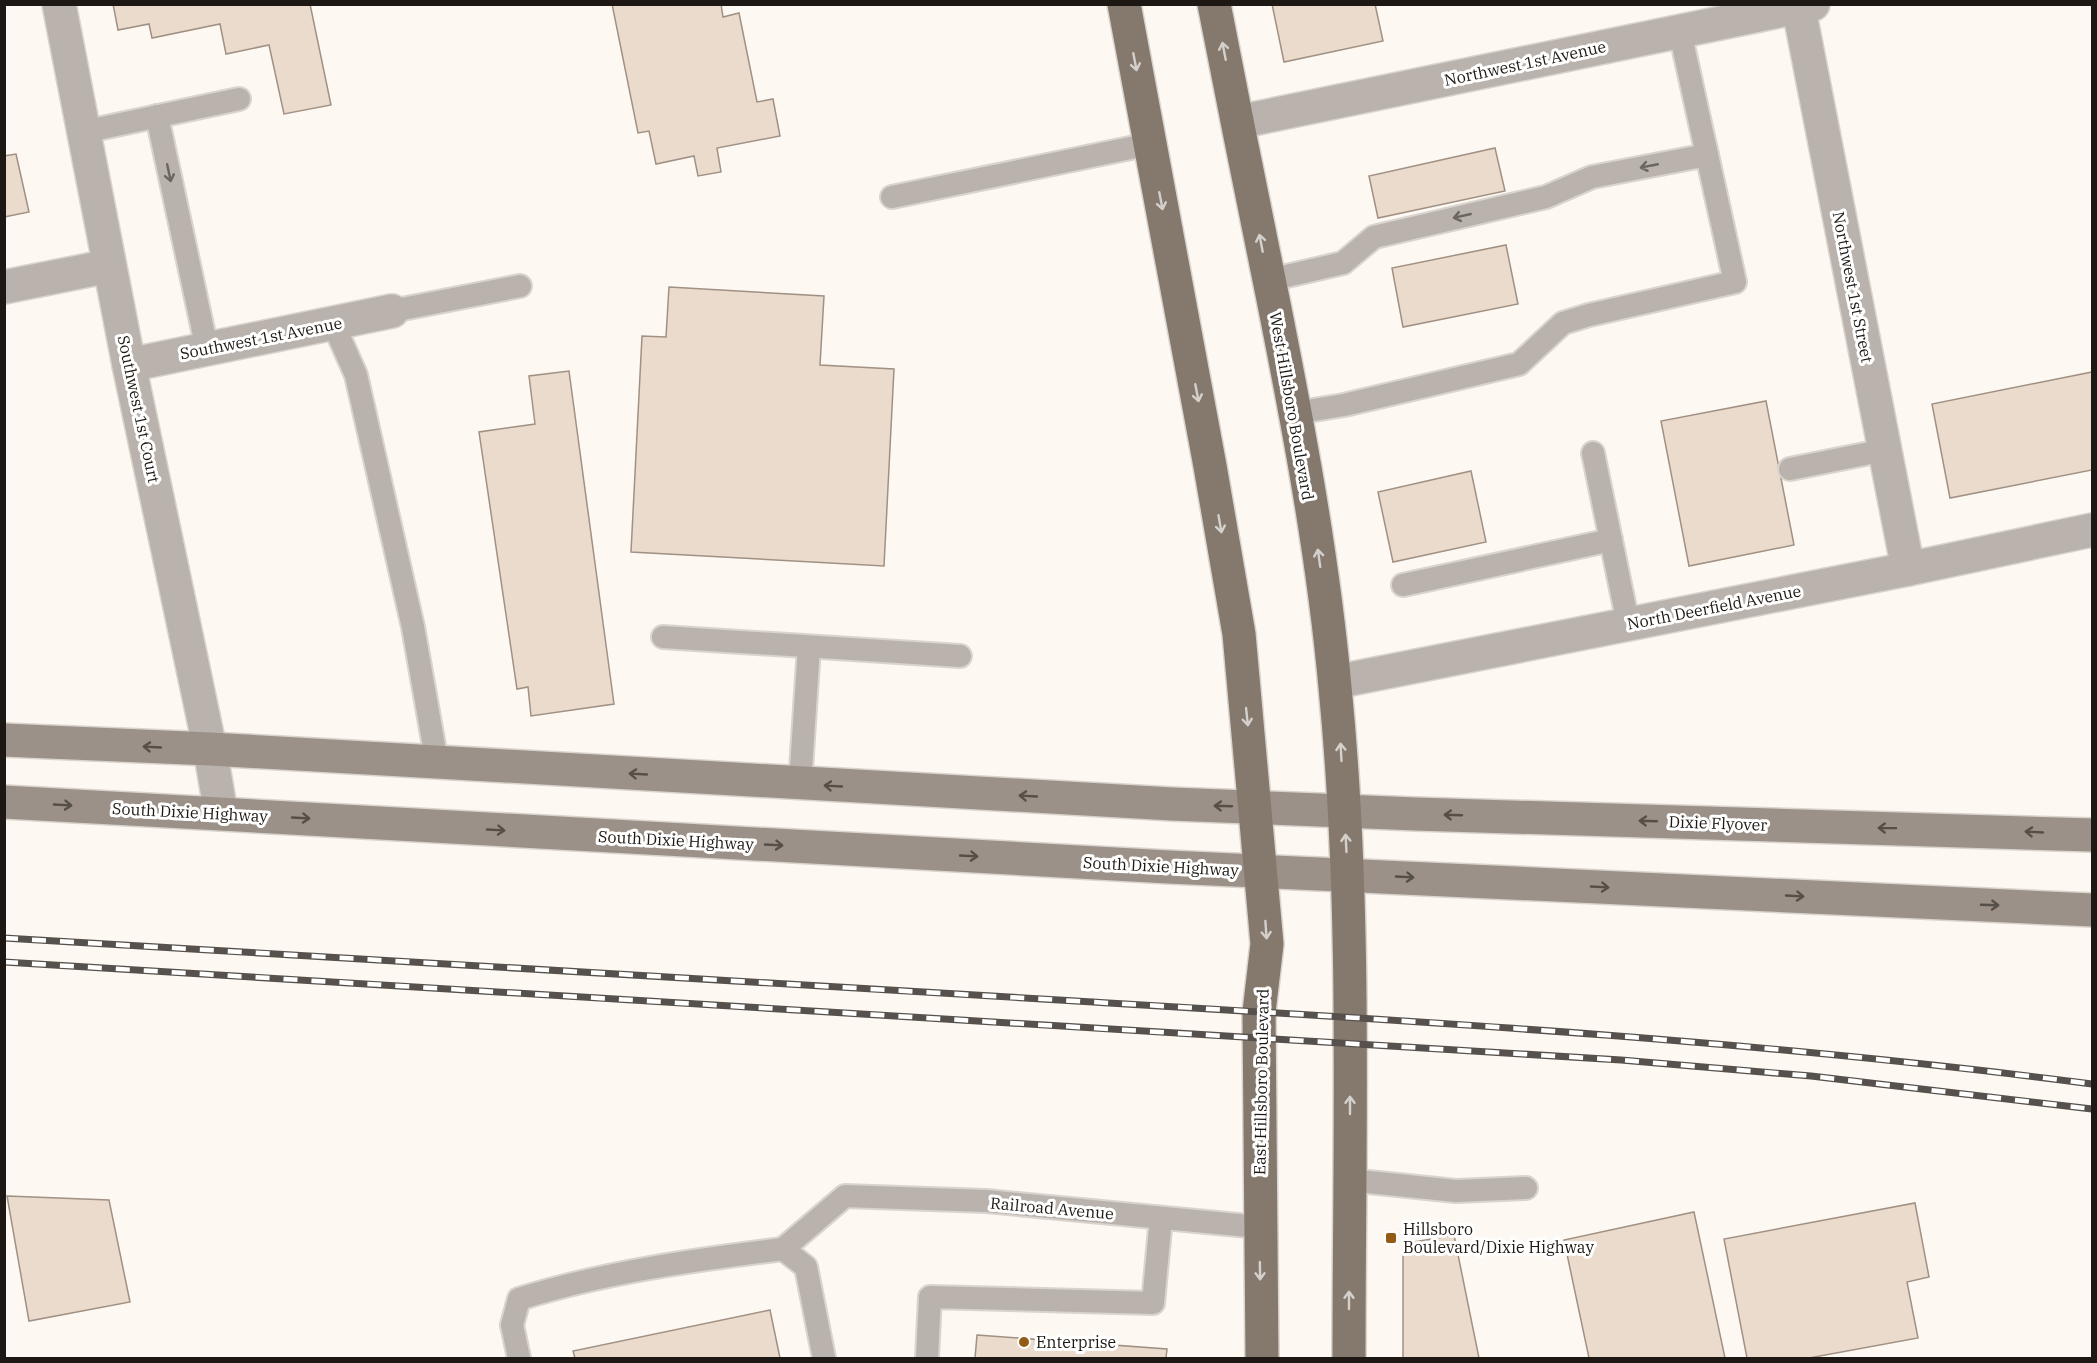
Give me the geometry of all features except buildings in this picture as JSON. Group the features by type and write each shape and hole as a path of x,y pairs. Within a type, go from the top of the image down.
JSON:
{"main road":[{"path":"1124,4 1239,634 1255,807"},
{"name":"West Hillsboro Boulevard","path":"1214,4 1295,412 1335,682 1344,811"},
{"path":"4,740 800,784 1344,811 1350,1017 1349,1359"},
{"name":"South Dixie Highway","path":"4,802 1347,875"},
{"name":"East Hillsboro Boulevard","path":"1255,807 1267,944 1258,1012 1262,1359"},
{"name":"Dixie Flyover","path":"1344,811 2092,835"},
{"path":"1347,875 2092,910"}],"street":[{"name":"Southwest 1st Court","path":"59,4 129,365 222,813"},
{"name":"Northwest 1st Avenue","path":"1238,122 1803,6"},
{"name":"Northwest 1st Street","path":"1803,6 1908,569"},
{"path":"4,287 110,267"},
{"name":"Southwest 1st Avenue","path":"129,365 392,311"},
{"name":"North Deerfield Avenue","path":"1335,682 1908,569 2092,530"}],"lane":[{"path":"1295,412 1344,405 1519,364 1563,323 1588,315 1735,282 1680,32"},
{"path":"83,132 238,99"},
{"path":"157,116 207,349"},
{"path":"892,197 1150,144"},
{"path":"1269,280 1343,264 1374,237 1546,197 1592,177 1707,155"},
{"path":"392,311 520,286"},
{"path":"333,323 356,375 413,627 437,763"},
{"path":"1790,470 1885,450"},
{"path":"1593,453 1628,624"},
{"path":"1403,585 1611,540"},
{"path":"663,637 960,656"},
{"path":"800,784 809,647"},
{"path":"1349,1180 1456,1191 1526,1188"},
{"name":"Railroad Avenue","path":"783,1249 845,1196 986,1201 1259,1227"},
{"path":"927,1359 930,1297 1153,1303 1161,1218"},
{"path":"519,1359 512,1325 519,1299 562,1286 688,1262 783,1249 806,1267 824,1359"}],"railway":[{"path":"4,938 1458,1024 1839,1055 2092,1084"},
{"path":"4,962 1621,1060 1811,1076 2092,1109"}],"place":[{"name":"Hillsboro Boulevard/Dixie Highway","path":"1391,1238"},
{"name":"Enterprise","path":"1024,1342"}]}
